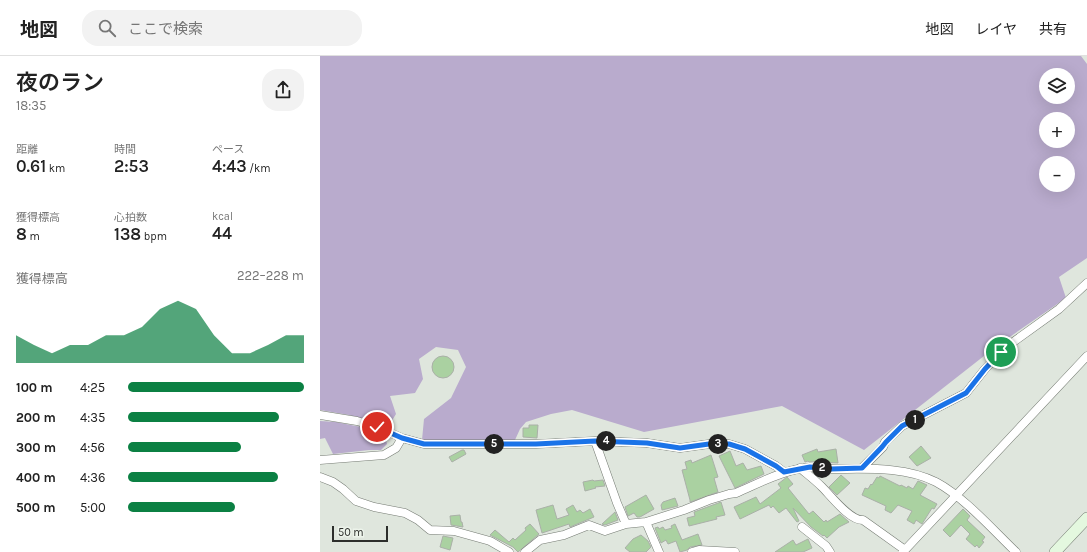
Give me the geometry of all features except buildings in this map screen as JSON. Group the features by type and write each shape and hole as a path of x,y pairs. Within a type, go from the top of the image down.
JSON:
{"street":[{"path":"862,468 902,426 966,393 985,369 1005,348 1059,309 1087,283"},
{"path":"800,468 822,487 840,507 859,520 863,520 904,551 1087,356"},
{"path":"320,415 357,421 377,427 402,438 424,444 536,444 595,441 647,443 680,448 709,444 729,444 745,449 784,472"},
{"path":"320,460 384,454 396,448 402,438"},
{"path":"595,441 626,524"},
{"path":"525,552 540,540 564,535 589,525 605,531 626,524 646,522 715,498 736,493 784,472 800,468 862,468 896,471 925,478 937,483 957,496 1016,552"},
{"path":"320,477 334,482 356,501 374,507 405,513 418,520 430,530 454,531 467,534 490,541 510,552"},
{"path":"1055,552 1087,518"},
{"path":"646,522 659,552"},
{"path":"802,527 826,546 830,552"},
{"path":"692,552 699,550 736,552"}],"shaded area":[{"path":"320,56 1081,56 1087,64 1087,258 1059,277 1066,298 998,345 864,450 782,406 644,432 572,410 551,414 526,422 520,429 515,440 422,440 424,419 451,398 466,367 458,350 436,347 419,359 423,379 415,393 390,396 396,414 388,427 349,415 320,410"},
{"path":"320,421 336,422 371,429 385,436 387,444 381,450 333,454 325,438 320,439"}],"route":[{"path":"377,427 402,438 424,444 536,444 595,441 647,443 680,448 709,444 729,444 745,449 784,472 810,467 831,469 862,468 902,426 966,393 1001,352"}]}
